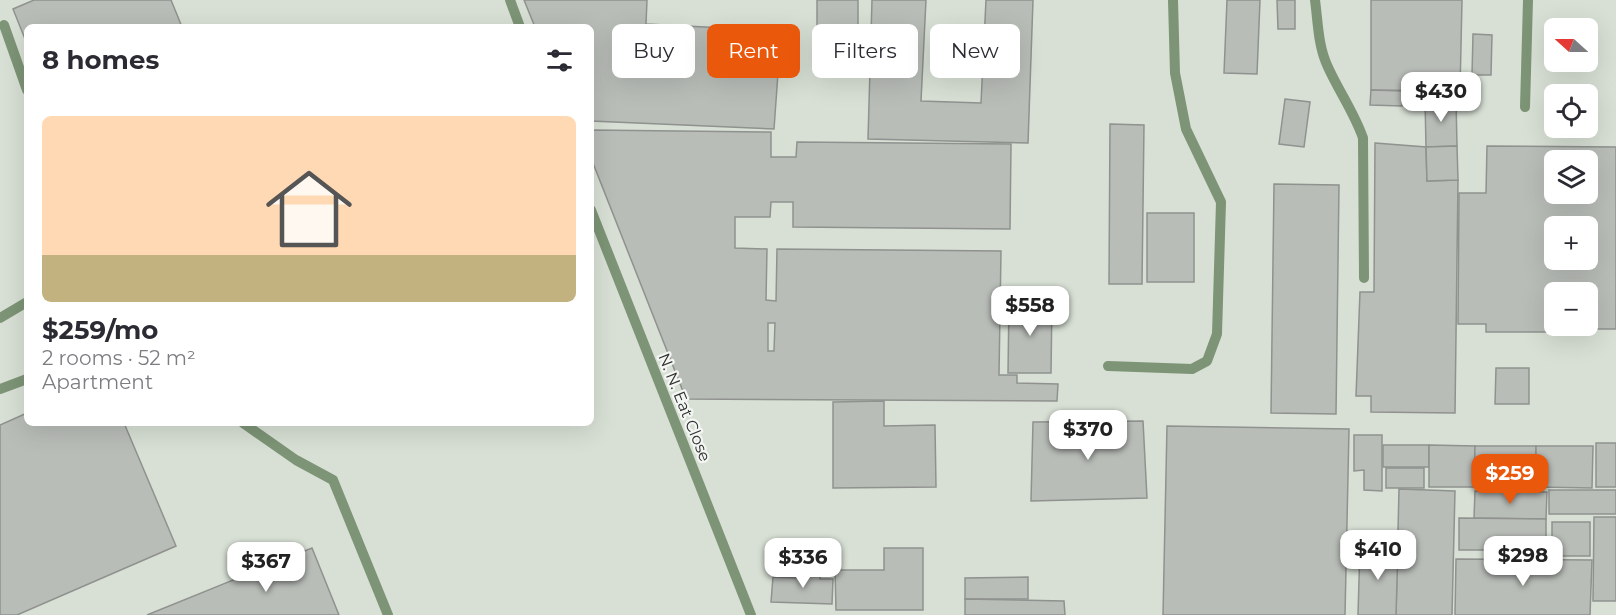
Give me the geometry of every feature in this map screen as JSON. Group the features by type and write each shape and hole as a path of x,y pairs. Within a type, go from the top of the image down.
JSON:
{"lane":[{"path":"510,0 519,24"},
{"path":"1108,366 1192,369 1207,361 1217,334 1221,202 1186,129 1175,73 1173,0"},
{"path":"1315,0 1321,46 1327,64 1357,121 1363,138 1364,278"},
{"path":"1525,107 1528,0"},
{"path":"4,25 24,82"},
{"name":"N. N. Eat Close","path":"594,218 751,615"},
{"path":"0,318 24,304"},
{"path":"0,389 24,380"},
{"path":"247,426 296,460 333,480 388,615"}],"shaded area":[{"path":"0,0 1616,0 1616,615 0,615"}],"building":[{"path":"34,0 171,0 181,24 24,24 24,36 13,9"},
{"path":"524,0 647,0 646,24 612,24 612,78 695,78 695,27 707,27 707,78 778,78 774,129 594,121 594,24 534,24"},
{"path":"817,0 858,0 858,24 817,24"},
{"path":"872,0 926,0 921,101 981,103 982,78 1020,78 1020,24 985,24 986,0 1033,0 1028,143 868,139 870,78 918,78 918,24 871,24"},
{"path":"1227,0 1260,0 1257,74 1224,73"},
{"path":"1277,0 1295,0 1295,29 1278,29"},
{"path":"1371,0 1462,0 1460,91 1371,90"},
{"path":"1473,34 1492,35 1491,75 1472,75"},
{"path":"1371,90 1403,91 1402,106 1370,105"},
{"path":"1285,99 1310,102 1304,147 1279,144"},
{"path":"1425,100 1456,100 1457,146 1426,147"},
{"path":"1110,124 1144,125 1142,284 1109,284"},
{"path":"594,130 771,132 771,157 796,157 797,142 1011,144 1010,229 793,227 793,202 771,202 770,217 735,217 735,248 767,249 766,300 776,301 777,249 1001,251 999,375 1017,375 1017,383 1058,384 1057,401 686,399 594,166","holes":["768,323 775,323 774,351 768,351"]},
{"path":"1375,143 1426,147 1427,181 1458,180 1455,413 1371,412 1371,396 1356,396 1360,292 1374,292"},
{"path":"1457,146 1458,180 1427,181 1426,147"},
{"path":"1487,146 1616,147 1616,329 1598,329 1598,282 1544,282 1544,332 1486,332 1486,324 1458,324 1459,193 1486,193"},
{"path":"1274,184 1339,185 1336,414 1271,413"},
{"path":"1147,213 1194,213 1194,282 1147,282"},
{"path":"1009,301 1052,302 1051,373 1008,373"},
{"path":"1496,368 1529,368 1529,404 1495,404"},
{"path":"884,401 884,426 935,425 936,487 833,488 833,402"},
{"path":"24,414 24,426 125,426 176,546 17,615 0,615 0,425"},
{"path":"1143,421 1147,498 1031,501 1033,422"},
{"path":"1167,426 1349,429 1345,615 1163,615"},
{"path":"1354,435 1382,435 1382,491 1364,490 1364,470 1354,471"},
{"path":"1596,443 1616,443 1616,487 1596,487"},
{"path":"1383,445 1429,445 1429,467 1383,467"},
{"path":"1429,445 1475,446 1474,487 1429,487"},
{"path":"1475,446 1536,446 1536,487 1474,487"},
{"path":"1536,446 1593,446 1592,488 1536,487"},
{"path":"1386,468 1424,468 1424,488 1386,488"},
{"path":"1399,489 1455,491 1452,615 1396,615"},
{"path":"1549,490 1616,490 1616,514 1549,514"},
{"path":"1475,491 1547,492 1546,519 1474,518"},
{"path":"1594,517 1616,517 1616,601 1593,601"},
{"path":"1459,518 1546,519 1546,550 1459,550"},
{"path":"1552,522 1590,522 1590,556 1552,556"},
{"path":"1360,546 1398,547 1396,615 1358,615"},
{"path":"312,548 339,615 147,615"},
{"path":"884,548 923,548 923,610 836,610 835,570 884,570"},
{"path":"1456,559 1592,560 1590,615 1455,615"},
{"path":"799,569 821,569 820,579 833,579 832,604 771,602 773,577 797,578"},
{"path":"1028,577 1028,599 965,599 965,578"},
{"path":"965,599 1064,601 1065,615 965,615"}]}
